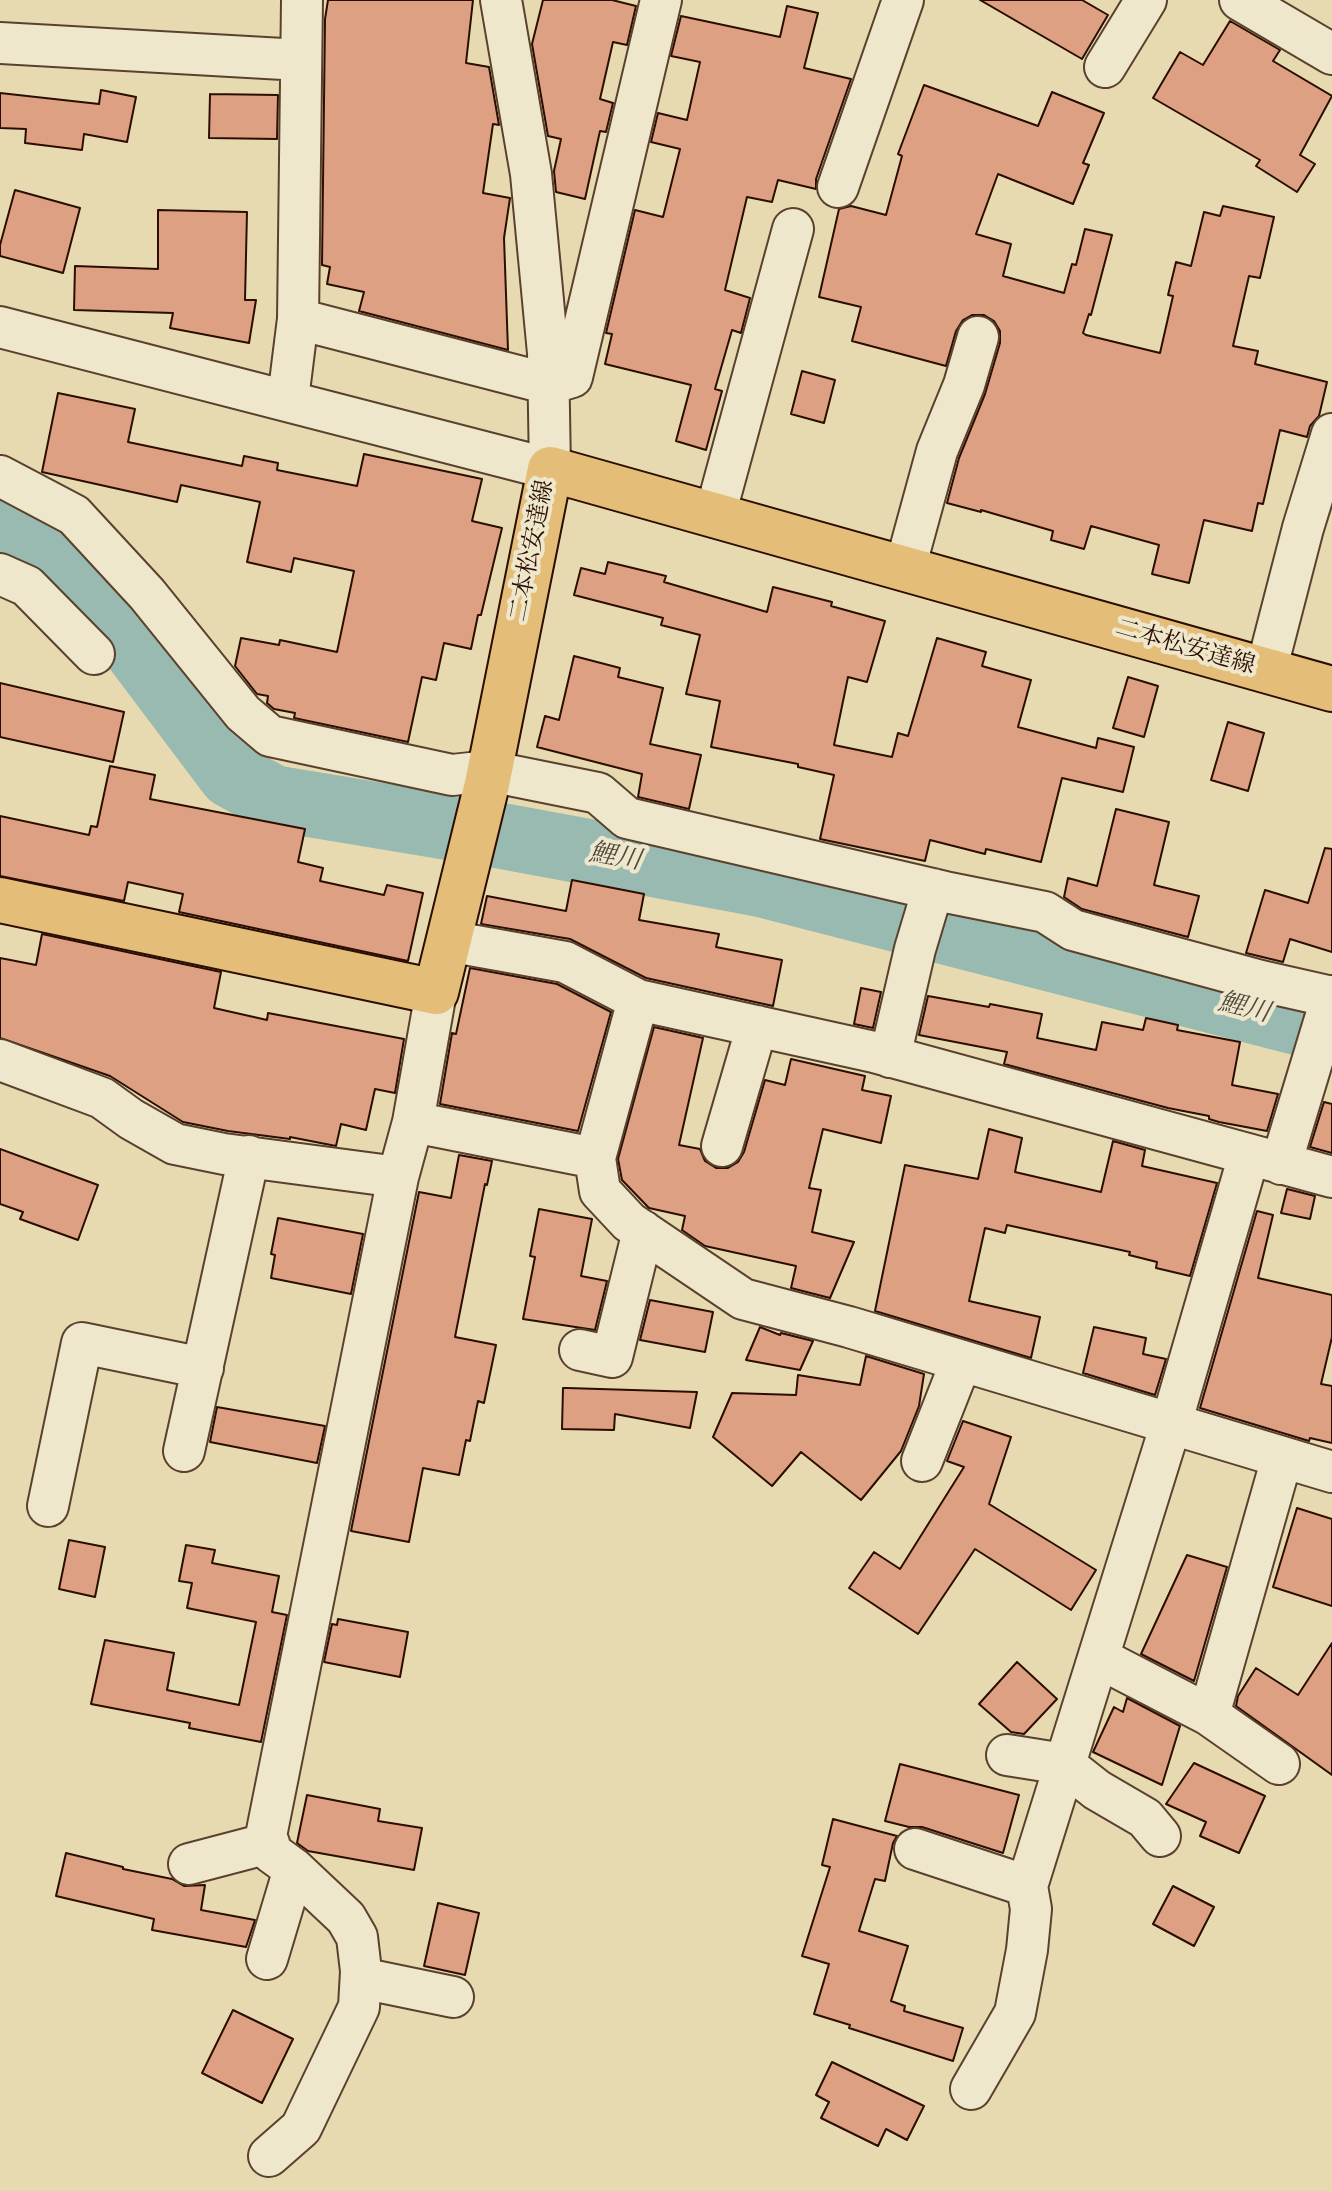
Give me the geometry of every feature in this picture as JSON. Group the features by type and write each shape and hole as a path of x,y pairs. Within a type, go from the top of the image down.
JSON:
{"main road":[{"name":"二本松安達線","path":"436,992 488,777 550,469 1332,689"},
{"path":"0,900 436,992"}],"street":[{"path":"288,399 298,319 302,0"},
{"path":"0,327 550,469 549,384 531,174 501,0"},
{"path":"298,319 549,384 572,377 661,0"},
{"path":"838,187 903,0"},
{"path":"1105,67 1146,0"},
{"path":"1240,0 1332,54"},
{"path":"0,43 301,60"},
{"path":"715,515 793,229"},
{"path":"905,568 937,451 964,385 978,337"},
{"path":"1266,671 1303,528 1332,434"},
{"path":"0,476 74,515 147,594 243,713 270,736 452,775 488,777 598,793 627,818 930,900 1045,912 1073,930 1331,1000 1315,1054 1265,1159 1171,1424 1027,1886 1031,1909 1015,2013 971,2089"},
{"path":"0,574 27,586 94,654"},
{"path":"890,1057 915,949 930,900"},
{"path":"448,941 565,962 638,1000 890,1057 1332,1177"},
{"path":"269,2156 301,2128 359,2007 361,1978 357,1937 352,1927 266,1836 398,1177 413,1122 436,992"},
{"path":"638,1000 595,1158 600,1191 629,1222 743,1299 849,1327 1332,1472"},
{"path":"722,1146 757,1026"},
{"path":"0,1060 102,1098 175,1144 224,1154 398,1177"},
{"path":"413,1122 595,1158"},
{"path":"184,1451 249,1156"},
{"path":"580,1350 612,1357 643,1231"},
{"path":"48,1506 82,1343 203,1368"},
{"path":"922,1461 961,1362"},
{"path":"1209,1715 1282,1458"},
{"path":"1099,1658 1209,1715 1279,1764"},
{"path":"1007,1755 1064,1764 1097,1790 1145,1818 1160,1836"},
{"path":"915,1849 1027,1886"},
{"path":"189,1864 282,1856"},
{"path":"267,1959 282,1856"},
{"path":"361,1978 453,1997"}],"building":[{"path":"328,0 473,0 466,63 489,67 499,125 493,124 483,193 510,198 504,238 508,350 359,311 364,292 327,284 330,267 322,265 325,19"},
{"path":"543,0 612,0 636,6 627,45 613,42 600,99 613,103 606,132 600,131 585,199 556,192 554,171 561,139 548,136 532,44"},
{"path":"980,0 1082,0 1108,15 1082,59"},
{"path":"787,6 818,13 804,68 851,79 816,179 816,189 778,180 772,202 747,197 725,290 750,298 741,333 732,330 715,389 722,391 706,450 676,441 691,385 605,364 612,334 606,333 635,210 663,217 680,149 651,142 658,113 687,120 700,62 671,56 681,16 780,37"},
{"path":"1230,21 1280,50 1273,61 1332,96 1300,155 1315,164 1297,192 1256,166 1260,160 1153,98 1180,52 1203,65"},
{"path":"924,85 1038,126 1052,92 1104,113 1083,163 1089,165 1073,204 998,174 976,234 1011,244 1003,276 1064,293 1072,264 1076,265 1085,229 1112,235 1091,315 1083,333 1086,335 1160,353 1173,296 1168,295 1176,262 1191,266 1204,212 1220,216 1223,206 1274,217 1260,278 1249,276 1233,346 1258,351 1255,364 1327,382 1319,416 1310,426 1307,437 1280,430 1263,504 1258,503 1252,531 1204,520 1189,583 1152,574 1159,545 1091,526 1084,549 1051,540 1053,531 947,503 959,458 985,394 1000,343 1000,331 994,321 984,315 972,315 963,320 956,331 946,366 852,341 861,307 819,297 839,209 851,206 886,215 902,156 898,154"},
{"path":"101,90 136,97 127,142 84,134 82,150 25,143 26,129 0,128 0,93 99,104"},
{"path":"210,94 278,95 277,139 209,138"},
{"path":"15,190 80,208 63,273 0,256 0,245"},
{"path":"158,210 247,212 245,300 256,300 249,343 170,328 173,313 74,310 75,266 158,269"},
{"path":"802,371 835,380 824,423 791,414"},
{"path":"58,393 135,409 128,442 242,466 244,456 278,463 277,470 357,486 364,454 482,479 472,521 502,528 481,615 478,615 471,649 444,643 436,680 422,677 408,742 294,718 295,713 274,709 267,703 268,696 257,694 235,666 241,638 279,645 280,640 337,652 354,571 294,558 291,572 247,562 260,502 181,485 177,502 42,472"},
{"path":"608,562 666,576 664,582 767,612 773,587 832,602 831,606 885,621 867,682 848,677 834,745 892,757 898,733 908,736 937,638 986,652 982,666 1031,680 1018,727 1096,748 1098,738 1134,747 1123,792 1062,778 1041,862 986,849 985,854 930,840 925,861 820,839 834,775 798,767 798,764 711,747 720,701 686,694 700,635 661,625 663,618 574,595 581,568 605,574"},
{"path":"574,656 620,668 618,677 663,688 650,744 701,755 689,809 638,797 642,774 537,747 545,716 559,720"},
{"path":"1128,677 1158,686 1144,737 1113,728"},
{"path":"0,683 124,712 113,762 0,737"},
{"path":"1228,722 1264,733 1248,791 1211,780"},
{"path":"110,766 155,775 150,799 305,829 298,862 323,868 320,881 384,895 387,885 423,893 408,961 179,912 183,894 128,882 124,901 0,876 0,816 89,835 91,826 97,827"},
{"path":"1116,809 1169,822 1154,885 1199,896 1188,937 1082,909 1064,897 1068,878 1097,886"},
{"path":"1325,848 1332,849 1332,952 1290,939 1283,962 1246,953 1265,890 1308,903"},
{"path":"572,880 644,894 639,920 719,934 716,947 782,960 773,1006 646,978 570,939 481,924 487,896 566,911"},
{"path":"42,934 221,972 214,1008 267,1020 268,1013 404,1039 395,1093 375,1089 366,1130 341,1124 336,1146 183,1122 110,1076 0,1038 0,958 36,965"},
{"path":"470,968 557,984 611,1012 578,1131 440,1104 452,1033 456,1034"},
{"path":"861,988 881,992 873,1028 854,1024"},
{"path":"928,996 1042,1014 1037,1038 1096,1050 1102,1022 1143,1030 1146,1018 1178,1025 1177,1030 1240,1042 1232,1085 1278,1094 1267,1131 1219,1122 1209,1119 1209,1116 1004,1064 1007,1052 919,1035"},
{"path":"654,1027 703,1038 679,1145 700,1149 705,1161 716,1168 728,1168 738,1162 744,1152 765,1080 785,1085 791,1059 865,1076 862,1090 891,1096 881,1143 823,1129 809,1188 821,1190 812,1232 854,1242 830,1298 791,1288 796,1266 705,1246 682,1230 685,1216 649,1208 622,1180 618,1159"},
{"path":"1324,1102 1332,1104 1332,1153 1310,1147"},
{"path":"989,1129 1022,1138 1015,1172 1101,1192 1113,1141 1145,1150 1142,1166 1217,1183 1190,1276 1156,1268 1157,1262 1129,1255 1130,1252 1007,1225 1005,1233 985,1228 969,1301 1040,1317 1031,1358 875,1311 905,1165 978,1179"},
{"path":"0,1149 98,1185 78,1240 20,1219 23,1212 0,1204"},
{"path":"459,1155 492,1161 455,1337 496,1345 484,1403 478,1401 459,1475 423,1468 409,1542 351,1531 419,1192 451,1198"},
{"path":"1287,1189 1315,1196 1310,1219 1281,1213"},
{"path":"539,1209 592,1219 581,1276 607,1281 595,1330 523,1319 535,1257 530,1256"},
{"path":"1257,1211 1273,1215 1258,1278 1332,1295 1332,1337 1321,1384 1332,1386 1332,1443 1310,1438 1309,1441 1200,1408"},
{"path":"278,1218 363,1234 351,1294 271,1278 275,1255 271,1254"},
{"path":"650,1300 713,1312 705,1352 640,1340"},
{"path":"760,1327 780,1335 813,1341 800,1370 746,1360"},
{"path":"1094,1327 1146,1338 1143,1354 1166,1359 1155,1395 1083,1373"},
{"path":"866,1356 924,1374 919,1406 901,1451 861,1500 801,1452 772,1486 713,1437 732,1393 796,1395 798,1375 860,1385"},
{"path":"563,1388 697,1392 690,1428 615,1414 614,1430 562,1429"},
{"path":"217,1407 325,1426 317,1463 210,1442"},
{"path":"963,1421 1011,1437 989,1504 1096,1570 1071,1610 975,1549 918,1634 849,1588 874,1552 900,1569 964,1467 947,1461"},
{"path":"1297,1508 1332,1519 1332,1606 1273,1587"},
{"path":"69,1540 105,1547 95,1597 59,1589"},
{"path":"186,1545 215,1550 212,1563 279,1576 272,1612 287,1615 261,1742 189,1728 190,1723 91,1704 105,1640 174,1653 167,1690 239,1705 256,1622 187,1608 192,1583 179,1581"},
{"path":"1187,1555 1227,1567 1194,1681 1141,1654"},
{"path":"338,1619 408,1632 400,1677 324,1662 332,1624 337,1625"},
{"path":"1332,1643 1332,1775 1236,1706 1238,1696 1256,1668 1298,1695"},
{"path":"1017,1662 1057,1699 1024,1734 1011,1732 979,1704"},
{"path":"1127,1698 1180,1726 1162,1785 1093,1752 1114,1707 1123,1712"},
{"path":"1194,1763 1265,1796 1239,1853 1200,1836 1206,1822 1166,1804"},
{"path":"900,1764 1019,1795 1003,1853 922,1827 885,1821"},
{"path":"307,1795 380,1809 378,1821 422,1828 414,1870 308,1851 297,1843"},
{"path":"833,1819 897,1836 885,1881 875,1879 859,1931 908,1946 891,2001 905,2006 904,2011 963,2028 953,2061 814,2014 829,1964 802,1956 830,1867 822,1865"},
{"path":"66,1853 172,1879 184,1886 205,1885 201,1910 255,1920 246,1947 152,1930 154,1919 56,1896"},
{"path":"1173,1886 1214,1907 1194,1946 1153,1924"},
{"path":"438,1903 479,1913 465,1975 424,1966"},
{"path":"233,2010 293,2039 262,2103 202,2073"},
{"path":"832,2062 924,2106 907,2140 886,2129 878,2146 821,2118 829,2102 816,2095"}],"waterway":[{"name":"鯉川","path":"0,527 53,554 118,625 231,775 273,798 761,884 1332,1031"}]}
